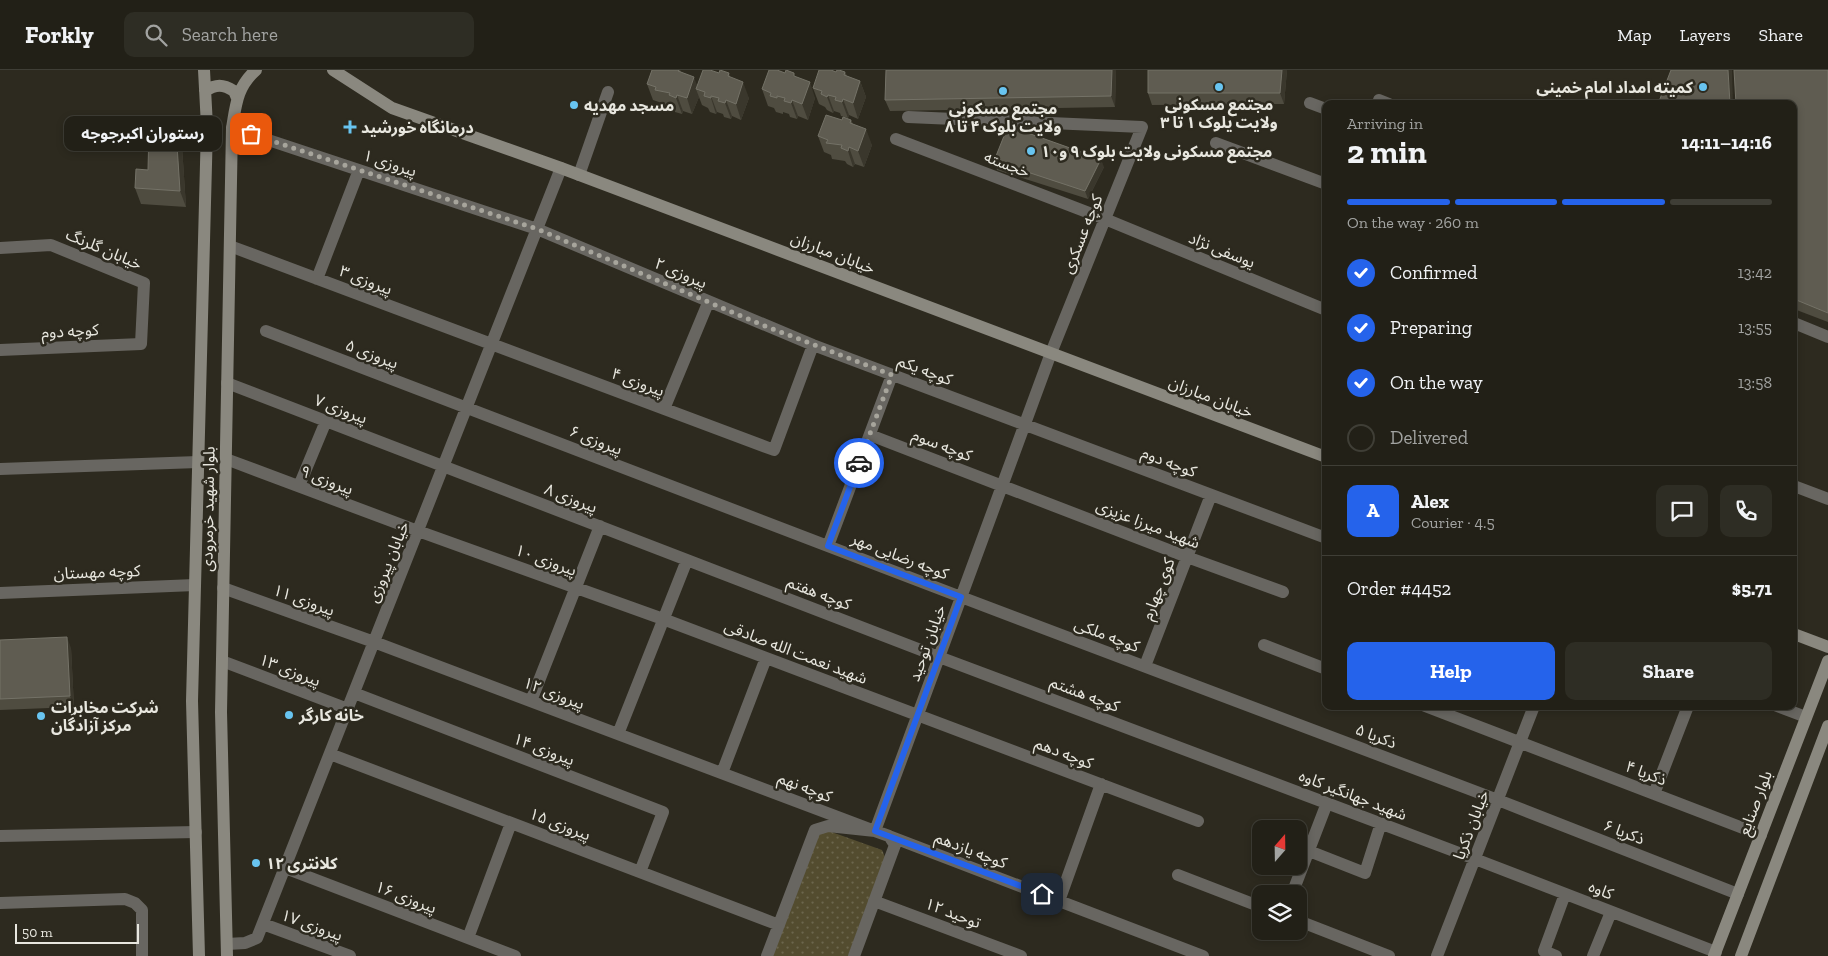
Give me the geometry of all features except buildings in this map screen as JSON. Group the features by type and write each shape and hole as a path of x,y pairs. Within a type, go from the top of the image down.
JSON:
{"main road":[{"name":"بلوار شهید خرمرودی","path":"199,956 192,701 207,126 204,70"},
{"name":"بلوار شهید خرمرودی","path":"227,950 221,712 232,128 237,98 246,79 256,70"},
{"name":"خیابان مبارزان","path":"333,70 392,108 561,168 1322,455"},
{"path":"205,91 220,84 234,90 237,98"},
{"path":"1797,635 1828,647"},
{"name":"بلوار صنایع","path":"1715,954 1828,661"},
{"path":"1741,956 1828,726"}],"street":[{"path":"578,175 608,92"},
{"path":"1310,103 1322,107"},
{"name":"کوچه عسکری","path":"908,117 1142,127 1051,353"},
{"name":"پیروزی ۱","path":"232,128 537,229"},
{"name":"خجسته","path":"896,140 1105,220"},
{"path":"1216,143 1322,183"},
{"name":"خیابان پیروزی","path":"227,950 257,938 263,924 561,168"},
{"path":"317,279 359,170"},
{"name":"یوسفی نژاد","path":"1105,220 1322,308"},
{"name":"پیروزی ۲","path":"537,229 813,345"},
{"name":"خیابان گلرنگ","path":"0,248 51,245 144,283 141,344"},
{"name":"پیروزی ۳","path":"230,246 491,345"},
{"path":"664,409 708,302"},
{"path":"1797,324 1828,337"},
{"name":"پیروزی ۵","path":"266,331 466,408"},
{"name":"کوچه دوم","path":"0,350 141,344"},
{"name":"پیروزی ۴","path":"491,345 774,450 813,345"},
{"name":"کوچه یکم","path":"813,345 1024,425"},
{"name":"خیابان توحید","path":"875,831 1051,353"},
{"path":"828,546 892,375"},
{"name":"پیروزی ۷","path":"227,383 443,466"},
{"name":"پیروزی ۶","path":"466,408 714,502"},
{"path":"299,486 326,421"},
{"name":"کوچه دوم","path":"1024,425 1322,536"},
{"name":"کوچه سوم","path":"870,435 1003,485"},
{"name":"پیروزی ۹","path":"226,458 418,531"},
{"path":"0,469 198,462"},
{"name":"پیروزی ۸","path":"443,466 687,560"},
{"name":"شهید میرزا عزیزی","path":"1003,485 1187,557 1283,592"},
{"path":"1797,487 1828,499"},
{"name":"کوی چهارم","path":"1145,666 1211,495"},
{"name":"کوچه رضایی مهر","path":"714,502 961,597"},
{"path":"531,701 600,526"},
{"name":"پیروزی ۱۰","path":"418,531 663,619"},
{"path":"618,734 687,560"},
{"name":"کوچه هفتم","path":"687,560 939,657"},
{"name":"کوچه مهستان","path":"0,593 195,585"},
{"name":"پیروزی ۱۱","path":"223,588 374,642"},
{"name":"کوچه ملکی","path":"961,597 1242,703"},
{"name":"شهید نعمت الله صادقی","path":"663,619 918,715"},
{"name":"پیروزی ۱۲","path":"374,642 722,773"},
{"path":"1264,644 1322,667"},
{"name":"کوچه هشتم","path":"939,657 1220,762"},
{"path":"722,773 766,658"},
{"name":"پیروزی ۱۳","path":"222,661 348,709"},
{"name":"پیروزی ۱۴","path":"354,693 663,812 640,872"},
{"name":"ذکریا ۵","path":"1242,703 1498,800"},
{"name":"ذکریا ۴","path":"1436,710 1761,835"},
{"name":"خیابان ذکریا","path":"1438,956 1532,710"},
{"path":"1654,794 1686,710"},
{"path":"1788,710 1806,717"},
{"name":"کوچه دهم","path":"918,715 1198,821"},
{"name":"پیروزی ۱۵","path":"330,754 779,925"},
{"name":"شهید جهانگیر کاوه","path":"1220,762 1475,858"},
{"name":"کوچه نهم","path":"722,773 875,831"},
{"path":"1059,901 1101,784"},
{"name":"ذکریا ۶","path":"1498,800 1738,894"},
{"path":"1296,885 1327,803"},
{"path":"468,938 511,823"},
{"path":"1309,851 1365,873 1381,823"},
{"path":"768,956 815,830 828,826 875,831 889,836 895,845 854,956"},
{"path":"0,836 196,832"},
{"name":"کوچه یازدهم","path":"889,836 1154,937 1184,953 1203,956"},
{"name":"کاوه","path":"1475,858 1715,954"},
{"name":"پیروزی ۱۶","path":"285,868 515,956"},
{"path":"1178,875 1252,904"},
{"path":"1556,956 1544,951 1565,894"},
{"path":"0,903 125,899 135,903 142,910 142,956"},
{"name":"توحید ۱۲","path":"874,901 1021,956"},
{"path":"1593,956 1611,912"},
{"name":"پیروزی ۱۷","path":"263,924 350,956"},
{"path":"1307,924 1389,956"}],"shaded area":[{"path":"826,830 882,850 885,857 848,956 772,956 818,832"}],"way so far":[{"path":"251,134 537,229 760,324 892,375 859,463"}],"place":[{"name":"مجتمع مسکونی ولایت یلوک ۱ تا ۳","path":"1219,87"},
{"name":"کمیته امداد امام خمینی","path":"1703,87"},
{"name":"مجتمع مسکونی ولایت بلوک ۴ تا ۸","path":"1003,91"},
{"name":"مسجد مهدیه","path":"574,105"},
{"name":"درمانگاه خورشید","path":"350,127"},
{"name":"رستوران اکبرجوجه","path":"251,134"},
{"name":"مجتمع مسکونی ولایت بلوک ۹ و۱۰","path":"1031,151"},
{"name":"خانه کارگر","path":"289,715"},
{"name":"شرکت مخابرات مرکز آزادگان","path":"41,716"},
{"name":"کلانتری ۱۲","path":"256,863"}],"route":[{"path":"859,463 828,546 961,597 875,831 1042,894"}]}
